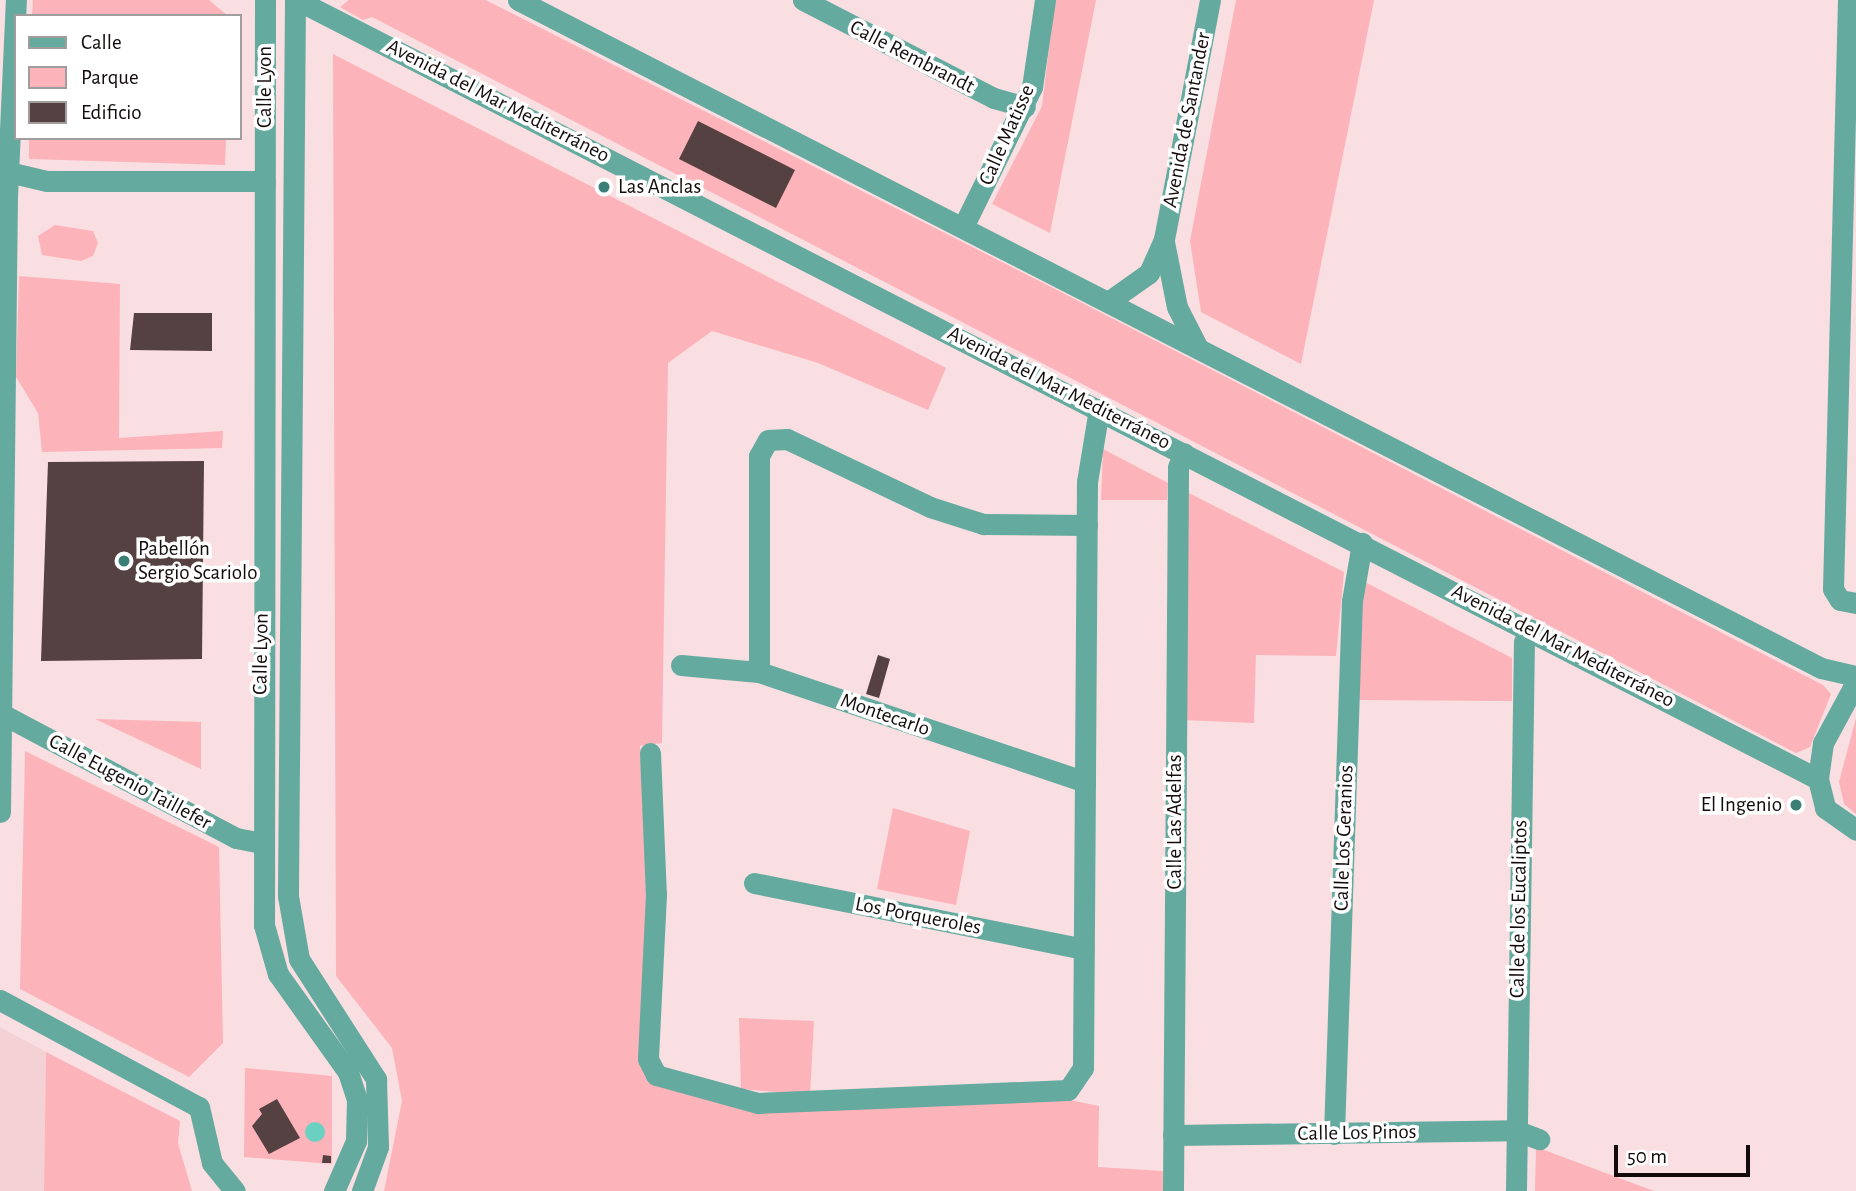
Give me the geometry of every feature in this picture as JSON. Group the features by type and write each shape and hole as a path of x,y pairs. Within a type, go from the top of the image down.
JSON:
{"street":[{"name":"Calle Lyon","path":"265,0 262,843 269,954 348,1072 357,1100 356,1141 339,1183"},
{"path":"518,0 964,225 1108,302 1821,668 1856,676"},
{"name":"Calle Rembrandt","path":"803,0 994,98 1025,107"},
{"name":"Calle Matisse","path":"964,225 1025,107 1045,0"},
{"name":"Avenida de Santander","path":"1108,302 1149,273 1164,240 1210,0"},
{"path":"1848,0 1833,589 1840,600 1856,603"},
{"name":"Calle Lyon","path":"308,2 288,896 299,959 376,1079 378,1147 362,1191"},
{"name":"Avenida del Mar Mediterráneo","path":"308,2 1818,779"},
{"path":"0,812 5,172 14,31"},
{"path":"5,172 47,181 265,181"},
{"name":"Avenida de Santander","path":"1164,240 1177,307 1198,348"},
{"path":"650,753 656,894 648,1059 661,1077 758,1103 1068,1090 1083,1068 1087,525 1091,436 1099,409"},
{"path":"759,672 759,456 768,440 787,439 930,507 983,524 1087,525"},
{"name":"Calle Las Adelfas","path":"1173,1191 1178,467 1184,453"},
{"name":"Calle Los Geranios","path":"1334,1134 1352,601 1362,543"},
{"name":"Calle de los Eucaliptos","path":"1516,1191 1524,642 1530,629"},
{"name":"Montecarlo","path":"681,665 759,672 1085,782"},
{"path":"1856,682 1823,743 1818,779 1825,808 1856,830"},
{"name":"Calle Eugenio Taillefer","path":"0,713 236,838 262,843"},
{"name":"Los Porqueroles","path":"754,883 1083,949"},
{"path":"0,1000 199,1107 212,1163 235,1191"},
{"name":"Calle Los Pinos","path":"1173,1135 1515,1130 1539,1139"},
{"path":"317,1191 339,1183"}],"shaded area":[{"path":"0,1027 46,1052 44,1191 0,1191"}],"green space":[{"path":"33,0 209,0 226,14 32,14"},
{"path":"349,0 486,0 1059,291 1823,685 1831,694 1810,747 1796,753 372,17 363,20 340,7"},
{"path":"1055,0 1096,0 1050,233 992,204 1042,106"},
{"path":"1236,0 1374,0 1301,364 1201,312 1190,241"},
{"path":"333,54 946,368 928,410 818,363 712,331 668,363 662,743 640,746 649,909 641,1066 757,1111 1070,1100 1099,1106 1098,1167 1163,1171 1163,1191 384,1191 402,1101 392,1048 336,976"},
{"path":"29,140 226,140 225,165 29,159"},
{"path":"55,225 93,231 98,243 93,256 81,261 42,255 38,236"},
{"path":"19,276 120,284 119,438 223,431 222,448 42,452 38,413 16,377"},
{"path":"1103,449 1168,483 1167,500 1101,500"},
{"path":"1183,490 1344,572 1336,656 1256,655 1254,723 1182,720"},
{"path":"1359,579 1512,658 1512,701 1355,700"},
{"path":"1856,718 1856,814 1844,804 1839,782"},
{"path":"95,719 201,722 201,769"},
{"path":"25,751 219,847 223,1043 189,1077 20,989"},
{"path":"893,808 970,831 956,905 877,889"},
{"path":"739,1018 814,1021 810,1095 741,1089"},
{"path":"46,1052 180,1121 178,1143 192,1191 44,1191"},
{"path":"245,1068 332,1076 332,1164 244,1157"},
{"path":"1536,1147 1654,1191 1535,1191"}],"water":[{"path":"315,1122 322,1125 325,1132 322,1139 315,1142 308,1139 305,1132 308,1125"}],"building":[{"path":"698,121 795,170 776,208 679,159"},
{"path":"134,313 212,313 212,351 130,350"},
{"name":"Pabellón Sergio Scariolo","path":"204,461 202,659 41,661 48,462"},
{"path":"878,655 890,659 879,698 866,694"},
{"path":"277,1099 300,1138 269,1154 252,1126 262,1114 259,1109"},
{"path":"323,1155 331,1156 331,1163 322,1163"}],"place":[{"name":"Las Anclas","path":"604,187"},
{"name":"Pabellón Sergio Scariolo","path":"124,561"},
{"name":"El Ingenio","path":"1796,805"}]}
